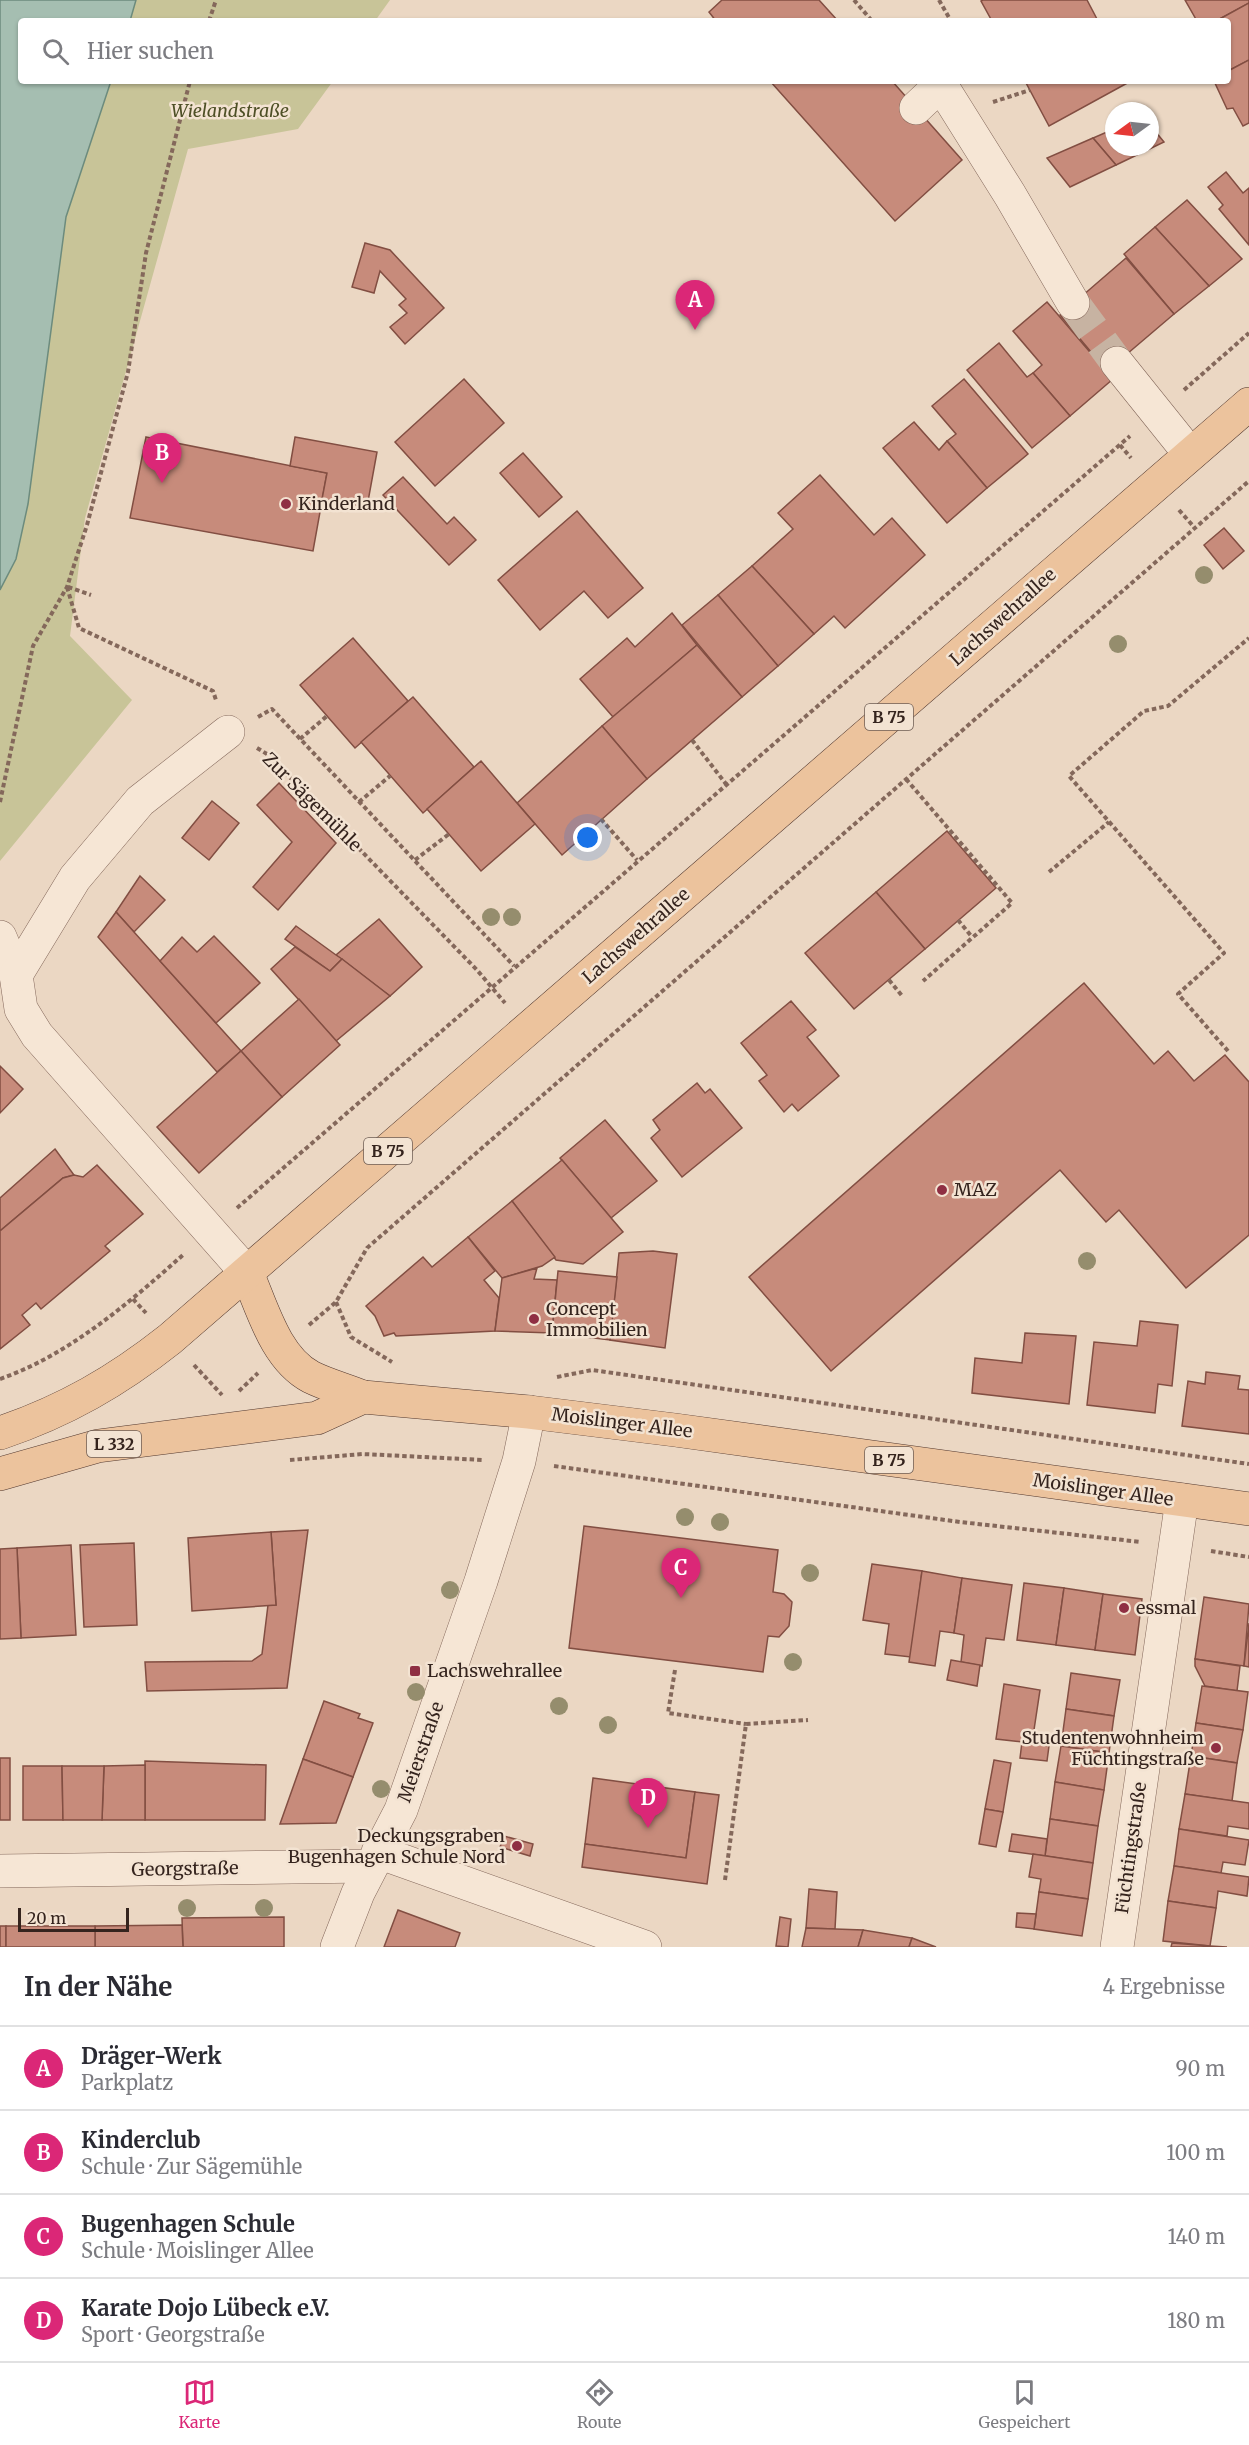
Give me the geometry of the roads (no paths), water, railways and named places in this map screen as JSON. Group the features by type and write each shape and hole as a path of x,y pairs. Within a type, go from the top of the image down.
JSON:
{"main road":[{"name":"Lachswehrallee","path":"0,1433 56,1411 102,1389 170,1339 1249,404"},
{"name":"B 75","path":"247,1273 282,1349 299,1369 311,1377 363,1397"},
{"name":"Moislinger Allee","path":"0,1474 98,1446 317,1418 363,1397 529,1412 1249,1509"}],"street":[{"path":"916,108 934,91 943,88 1010,195 1073,303"},
{"path":"1118,363 1190,454"},
{"path":"8,975 75,878 140,801 228,732"},
{"path":"0,937 8,975 21,1009 37,1035 247,1273"},
{"name":"Meierstraße","path":"337,1947 375,1859 401,1810 481,1581 519,1461 529,1412"},
{"name":"Füchtingstraße","path":"1117,1947 1182,1500"},
{"name":"Georgstraße","path":"0,1871 375,1859 645,1947"}],"tunnel":[{"path":"1073,303 1117,363"}],"place":[{"name":"Dräger-Werk","path":"695,330"},
{"name":"Kinderclub","path":"162,483"},
{"name":"Kinderland","path":"286,504"},
{"name":"MAZ","path":"942,1190"},
{"name":"Concept Immobilien","path":"534,1319"},
{"name":"Bugenhagen Schule","path":"681,1598"},
{"name":"essmal","path":"1124,1608"},
{"name":"Lachswehrallee","path":"415,1671"},
{"name":"Studentenwohnheim Füchtingstraße","path":"1216,1748"},
{"name":"Karate Dojo Lübeck e.V.","path":"648,1828"},
{"name":"Deckungsgraben Bugenhagen Schule Nord","path":"517,1846"}],"park label":[{"name":"Wielandstraße","path":"230,111"}]}
